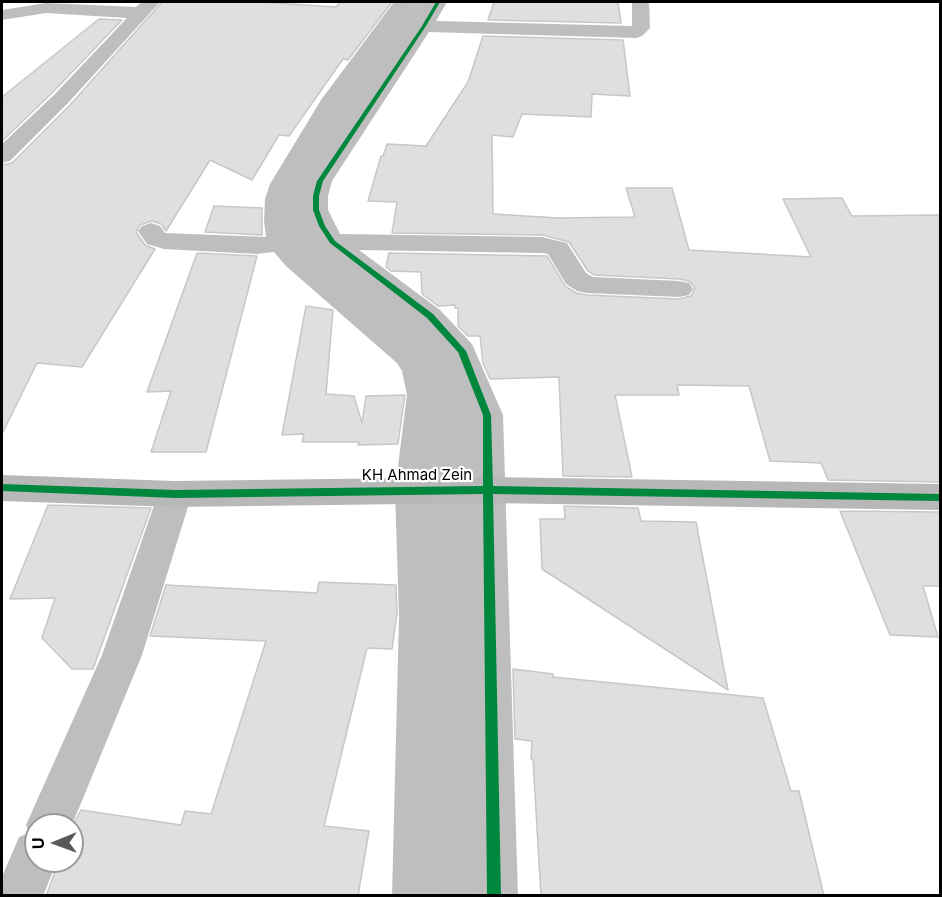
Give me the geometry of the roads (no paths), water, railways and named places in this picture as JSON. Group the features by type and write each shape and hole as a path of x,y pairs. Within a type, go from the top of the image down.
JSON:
{"street":[{"path":"402,2 331,100 282,184 277,199 276,221 282,243 296,261 326,289 409,357 417,371 423,395 418,490 426,655 416,896"},
{"path":"438,2 320,181 316,196 316,210 332,242 430,316 462,351 487,415 476,490 494,896"},
{"path":"424,26 636,32 640,28 641,3"},
{"path":"2,15 46,8 145,7"},
{"path":"2,156 61,99 145,7"},
{"path":"151,231 156,239 164,241 257,246 282,243"},
{"path":"332,242 542,245 558,249 576,278 587,285 679,289"},
{"name":"KH Ahmad Zein","path":"2,489 176,494 476,490 940,497"},
{"path":"54,813 122,655 176,494"},
{"path":"426,655 482,639"},
{"path":"18,896 28,873"}],"waterway":[{"path":"422,2 294,194 295,231 317,258 372,296 430,354 453,427 454,614 448,896"}]}
